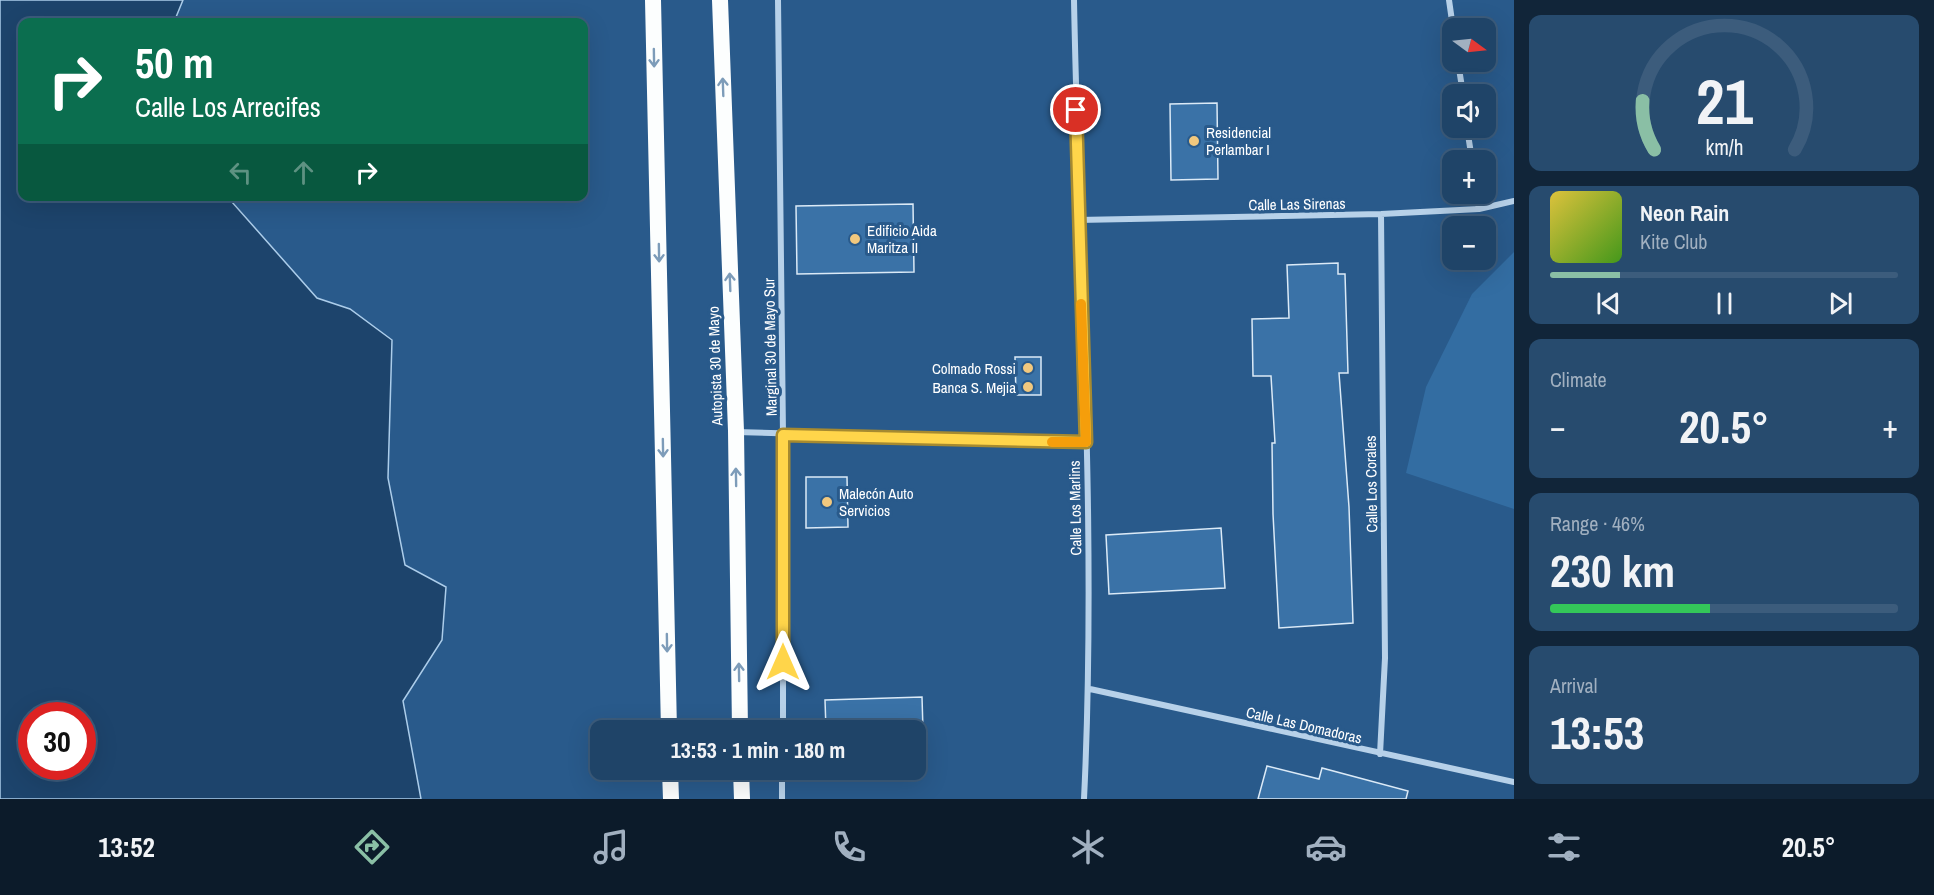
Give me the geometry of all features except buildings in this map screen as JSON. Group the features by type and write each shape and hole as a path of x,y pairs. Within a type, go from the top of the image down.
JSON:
{"highway":[{"path":"653,0 669,720"},
{"name":"Autopista 30 de Mayo","path":"720,0 736,431 740,720"},
{"path":"670,780 671,799"},
{"path":"741,780 742,799"}],"street":[{"name":"Marginal 30 de Mayo Sur","path":"778,0 783,435 783,720"},
{"name":"Calle Los Marlins","path":"1074,0 1090,689 1084,799"},
{"path":"1449,0 1452,18"},
{"name":"Calle Las Sirenas","path":"1078,220 1381,214 1479,209 1514,201"},
{"path":"1478,204 1479,209"},
{"name":"Calle Los Corales","path":"1380,754 1385,658 1381,214"},
{"path":"736,431 783,435 1086,442"},
{"name":"Calle Las Domadoras","path":"1090,689 1514,782"},
{"path":"782,780 782,799"}],"shaded area":[{"path":"0,0 183,0 176,18 18,18 18,201 231,201 317,298 350,309 392,340 388,478 405,565 446,587 442,640 403,701 421,799 0,799"},
{"path":"1514,252 1514,509 1406,473 1426,387 1472,294"}],"slow traffic":[{"path":"1052,442 1086,442 1081,304"}],"place":[{"name":"Residencial Perlambar I","path":"1194,141"},
{"name":"Edificio Aida Maritza II","path":"855,239"},
{"name":"Colmado Rossi","path":"1028,368"},
{"name":"Banca S. Mejia","path":"1028,387"},
{"name":"Malecón Auto Servicios","path":"827,502"}],"route":[{"path":"783,662 783,435 1086,442 1076,110"}]}
